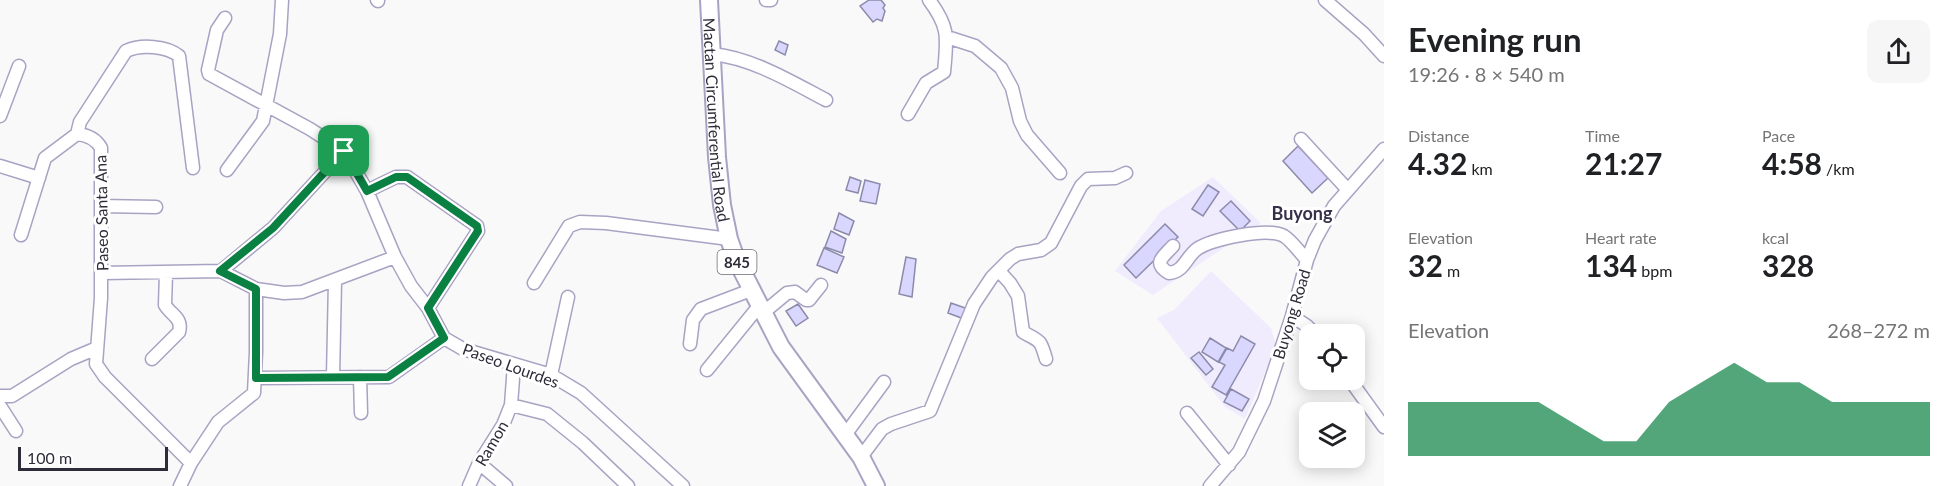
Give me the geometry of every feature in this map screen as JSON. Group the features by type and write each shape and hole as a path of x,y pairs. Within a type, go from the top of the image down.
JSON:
{"main road":[{"name":"Mactan Circumferential Road","path":"709,0 717,158 722,205 729,239 751,290 781,347 861,457 876,486"}],"street":[{"path":"227,170 263,121 280,34 282,0"},
{"path":"766,0 771,0"},
{"path":"908,114 926,83 944,72 947,37 943,18 929,0"},
{"path":"1325,0 1364,34 1384,56"},
{"name":"Paseo Lourdes","path":"225,18 217,30 209,74 310,129 344,151 367,191 395,257 411,286 428,308 444,338 463,350 551,375 580,393 683,486"},
{"path":"947,37 975,46 1001,68 1012,88 1020,121 1027,135 1060,173"},
{"name":"Paseo Santa Ana","path":"191,463 105,377 96,364 102,273 101,148 98,142 86,134 78,134 80,122 126,51 135,46 172,50 179,56 193,168"},
{"path":"712,54 730,56 776,74 826,100"},
{"path":"0,116 19,66"},
{"path":"21,235 45,158 78,134"},
{"path":"1300,139 1348,190"},
{"name":"Buyong Road","path":"1210,486 1239,452 1264,401 1292,316 1307,260 1334,207 1384,149"},
{"path":"220,271 279,222 344,151"},
{"path":"0,166 39,178"},
{"path":"861,457 882,429 930,411 974,304 1010,259 1018,254 1041,250 1051,243 1071,203 1088,179 1115,178 1126,173"},
{"path":"367,191 396,177 407,177 477,226 478,231 428,308"},
{"path":"101,206 156,207"},
{"path":"534,283 569,226 579,222 606,223 729,239"},
{"path":"1173,246 1160,259 1162,269 1169,273 1178,271 1200,247 1217,240 1265,233 1286,237 1307,260"},
{"path":"102,273 220,271 256,289 284,293 302,292 395,257"},
{"path":"999,271 1018,296 1023,332 1038,339 1046,359"},
{"path":"152,358 179,332 181,326 180,320 165,305 166,273"},
{"path":"333,377 335,281"},
{"path":"707,370 761,310 787,293 795,292 809,300 821,285"},
{"path":"180,486 191,463 218,422 254,393 256,289"},
{"path":"690,344 693,320 701,309 751,290"},
{"path":"551,375 568,297"},
{"path":"1292,316 1304,324"},
{"path":"256,378 388,377 444,338"},
{"path":"0,396 12,396 71,359 97,348"},
{"name":"Ramon","path":"469,486 511,405 514,365"},
{"path":"360,377 361,413"},
{"path":"845,435 884,382"},
{"path":"1357,390 1384,427"},
{"path":"511,405 547,414 584,443 628,486"},
{"path":"0,406 16,431"},
{"path":"1187,412 1229,465"},
{"path":"479,463 506,486"}],"shaded area":[{"path":"1213,177 1261,223 1153,295 1115,271 1161,211"},
{"path":"1211,271 1271,328 1276,346 1245,419 1225,407 1157,318 1174,310"}],"building":[{"path":"869,0 881,0 885,5 882,21 877,19 873,22 860,6"},
{"path":"779,41 788,45 785,55 775,50"},
{"path":"1298,146 1328,178 1312,193 1283,161"},
{"path":"850,177 861,181 858,193 846,190"},
{"path":"865,180 880,184 876,204 860,201"},
{"path":"1208,185 1219,192 1203,216 1192,209"},
{"path":"1231,201 1250,221 1240,231 1220,211"},
{"path":"839,213 854,221 849,235 834,229"},
{"path":"1165,224 1178,237 1136,278 1124,265"},
{"path":"831,231 846,239 842,253 825,247"},
{"path":"824,248 844,257 837,273 817,265"},
{"path":"906,257 916,259 912,297 899,294"},
{"path":"951,303 968,309 964,319 948,313"},
{"path":"798,304 808,318 796,326 786,311"},
{"path":"1241,336 1255,344 1226,395 1212,387 1225,365 1219,362 1227,348 1233,351"},
{"path":"1210,338 1226,348 1218,362 1202,352"},
{"path":"1199,352 1213,369 1206,375 1191,358"},
{"path":"1231,389 1249,399 1242,411 1224,402"}],"district":[{"name":"Buyong","path":"1302,213"}],"route":[{"path":"344,151 367,191 396,177 407,177 477,226 478,231 428,308 444,338 388,377 256,378 256,289 220,271 273,228 344,151"}]}
